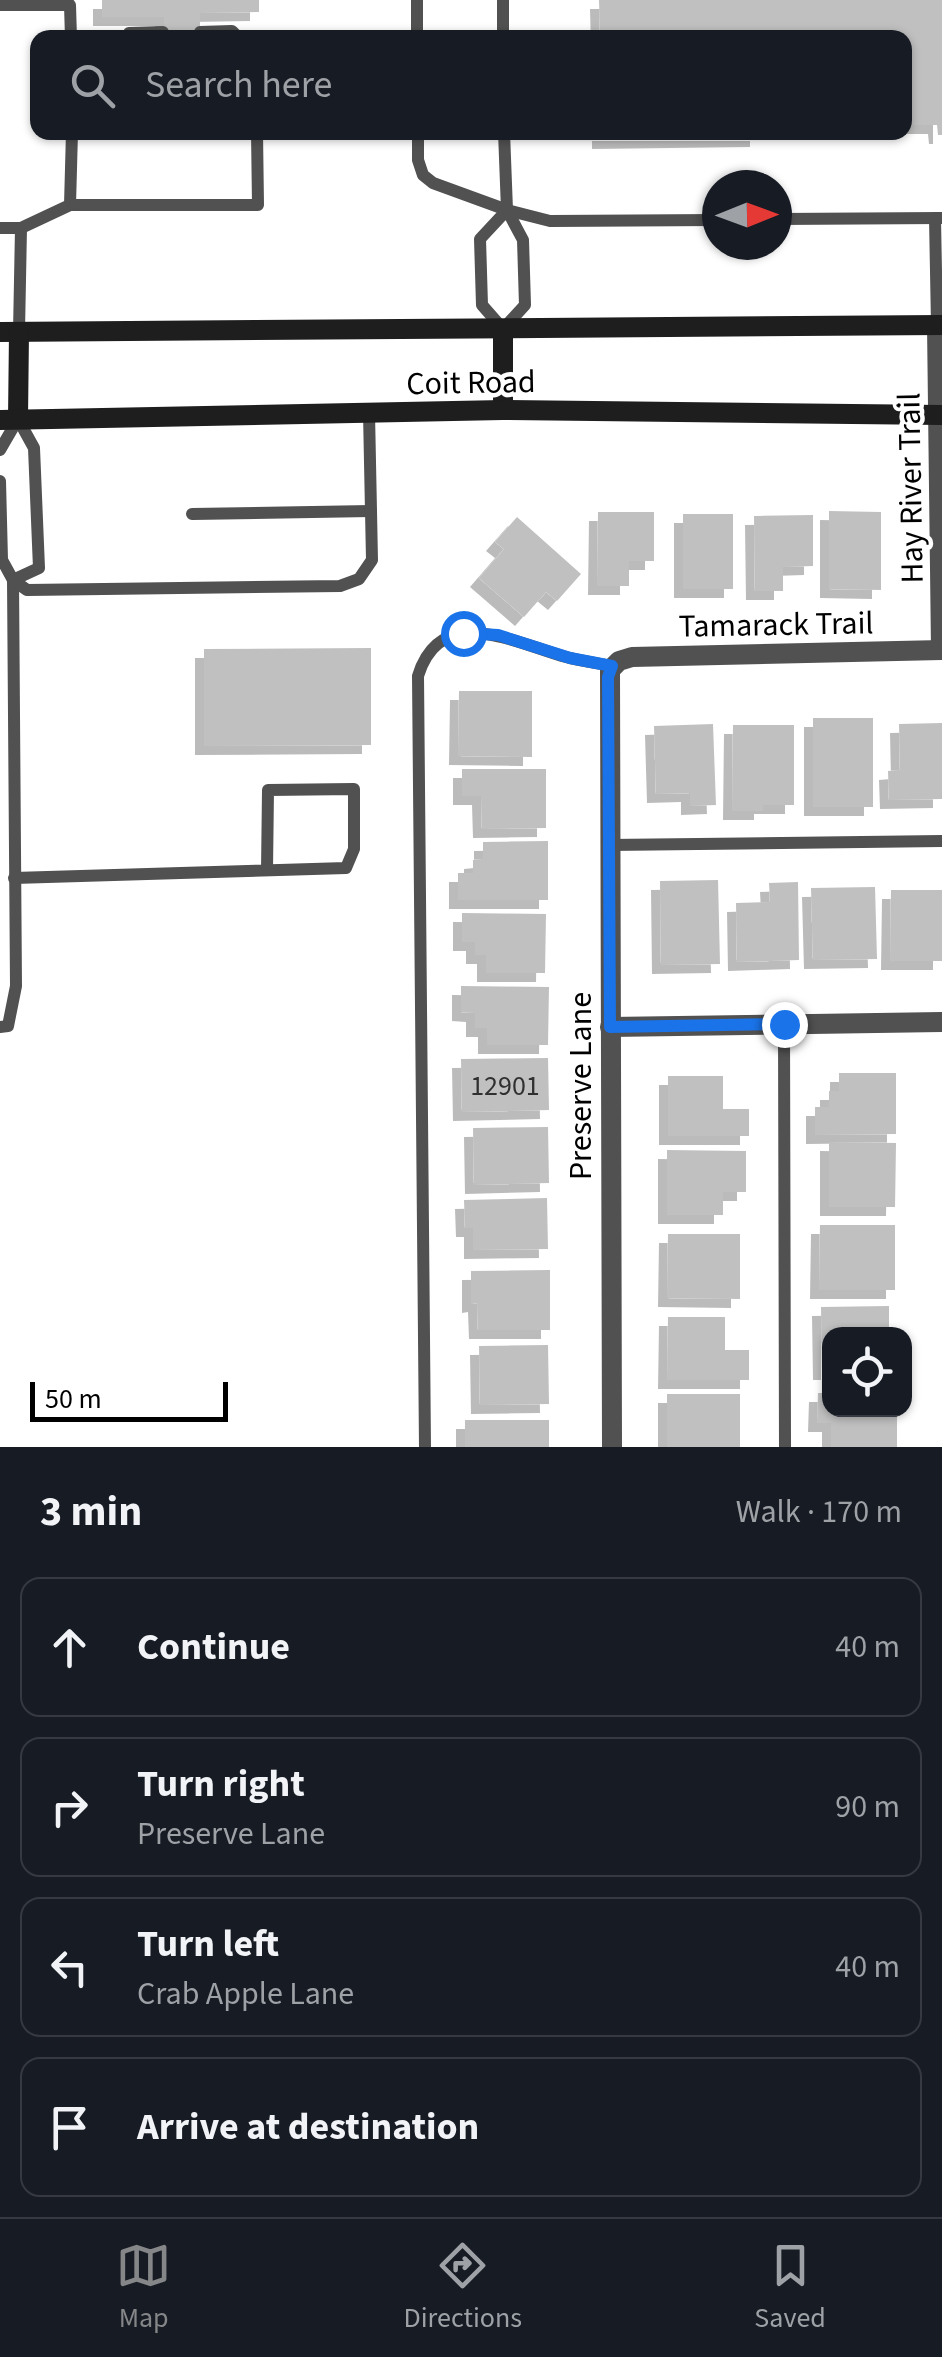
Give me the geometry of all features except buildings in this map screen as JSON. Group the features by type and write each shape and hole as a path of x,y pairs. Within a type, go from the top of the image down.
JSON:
{"main road":[{"name":"Coit Road","path":"10,332 940,325"},
{"path":"503,329 503,410"},
{"path":"9,420 10,332"},
{"name":"Coit Road","path":"9,420 503,410 941,416"}],"street":[{"name":"Hay River Trail","path":"940,325 942,650"},
{"name":"Tamarack Trail","path":"612,666 632,658 942,650"},
{"name":"Preserve Lane","path":"612,666 608,677 612,1447"},
{"path":"610,1027 942,1022"}],"lane":[{"path":"417,0 417,30"},
{"path":"503,0 503,30"},
{"path":"0,5 70,2 71,30"},
{"path":"70,205 72,140"},
{"path":"0,228 21,228 70,205 258,206 257,140"},
{"path":"418,140 418,160 423,174 433,183 507,210 550,221 702,220"},
{"path":"504,140 507,210 524,240 524,305 503,329 482,305 480,239 507,210"},
{"path":"792,219 939,218 940,325"},
{"path":"10,332 21,228"},
{"path":"12,580 27,590 340,586 359,579 372,560 369,413"},
{"path":"0,450 9,420"},
{"path":"9,420 34,448 39,568 12,580"},
{"path":"0,482 2,560 12,580 9,886 16,986 8,1026 0,1028"},
{"path":"192,514 371,511"},
{"path":"424,1447 418,676 423,657 439,642 463,633 498,635 570,658 612,666"},
{"path":"9,886 346,868 354,849 354,789 268,790 267,870"},
{"path":"609,845 942,841"},
{"path":"784,1024 785,1447"}],"route":[{"path":"463,633 498,635 570,658 612,666 608,677 610,1027 784,1024"}]}
